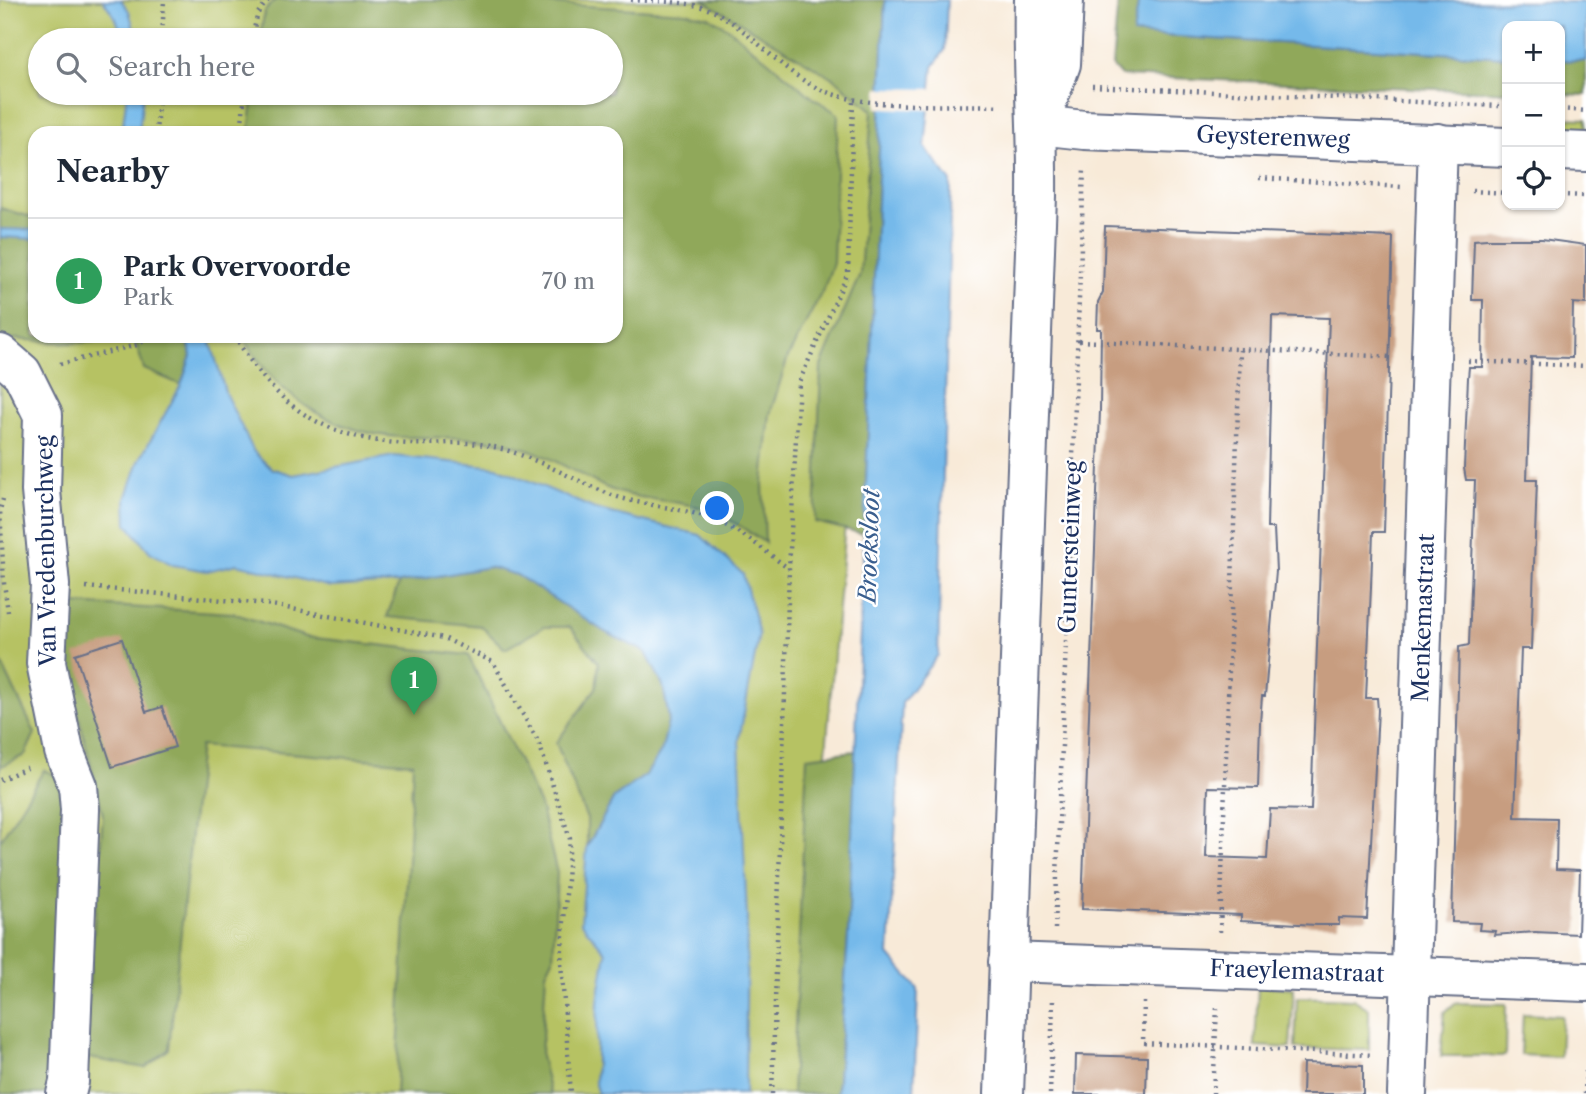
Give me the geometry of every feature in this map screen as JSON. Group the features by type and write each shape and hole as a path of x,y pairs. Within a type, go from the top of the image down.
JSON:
{"street":[{"name":"Guntersteinweg","path":"1004,1094 1039,125 1033,63 1034,0"},
{"name":"Guntersteinweg","path":"1039,125 1061,64 1064,0"},
{"name":"Geysterenweg","path":"1039,125 1084,148 1438,143 1502,147"},
{"name":"Menkemastraat","path":"1408,1075 1438,143"},
{"path":"1565,151 1586,152"},
{"name":"Van Vredenburchweg","path":"11,363 43,415 41,491 50,584 46,663 64,751 78,786 80,810 69,1082 66,1094"},
{"name":"Fraeylemastraat","path":"1009,962 1586,982"}],"path":[{"path":"163,28 164,0"},
{"path":"254,28 258,13 268,0"},
{"path":"631,0 687,3 713,11 733,23 792,72 821,90 853,101 1005,106"},
{"name":"Guntersteinweg","path":"1050,1094 1087,75"},
{"name":"Geysterenweg","path":"1087,86 1502,106"},
{"path":"772,1094 789,569 799,382 848,273 853,101"},
{"path":"157,126 158,105"},
{"path":"242,126 244,105"},
{"path":"1565,109 1586,111"},
{"path":"1084,148 1097,167"},
{"name":"Geysterenweg","path":"1247,177 1502,193"},
{"path":"1565,195 1586,196"},
{"path":"1079,341 1586,366"},
{"path":"11,363 140,343"},
{"path":"239,343 248,359 274,390 300,414 328,429 359,438 408,444 478,444 542,461 602,492 629,502 713,519 740,532 789,569"},
{"path":"1213,1094 1240,349"},
{"path":"50,584 266,604 365,626 444,639 493,662 539,743 570,839 561,962 571,1094"},
{"path":"0,786 2,779"},
{"path":"1146,966 1143,1043 1215,1048 1408,1075"},
{"path":"1585,1094 1586,1070"}],"green space":[{"path":"0,0 850,0 884,55 814,896 832,1094 0,1094"},
{"path":"275,0 488,0 685,12 709,17 728,28 812,97 838,114 833,263 824,288 788,357 770,414 763,483 765,543 711,511 617,492 519,446 479,439 400,437 351,428 328,419 288,393 271,376 247,343 623,343 623,126 250,126 252,105 623,105 623,28 261,28 265,11"},
{"path":"703,0 885,0 864,534 815,522 821,366 860,274 872,110 836,80"},
{"path":"1118,0 1139,0 1134,34 1502,57 1502,92 1121,76 1112,66"},
{"path":"1565,60 1586,61 1586,95 1565,94"},
{"path":"1565,118 1586,119 1586,129 1565,128"},
{"path":"0,208 28,216 28,340 0,338"},
{"path":"136,343 189,343 191,356 181,385 144,369"},
{"path":"489,567 517,575 605,632 646,652 663,685 669,719 662,751 646,775 614,798 587,847 587,819 556,743 596,688 599,663 570,627 544,627 505,649 481,626 387,617 399,583"},
{"path":"74,604 233,613 306,637 468,655 540,805 557,873 553,959 546,973 541,1056 550,1094 396,1094 413,763 200,746 169,1049 145,1068 83,1057 103,815 70,681 66,624"},
{"path":"0,660 35,733 25,755 0,767"},
{"path":"856,751 848,936 837,1094 792,1094 807,757"},
{"path":"44,770 65,779 52,1094 0,1094 0,841"},
{"path":"1258,986 1294,988 1290,1048 1255,1046"},
{"path":"1297,997 1353,999 1369,1009 1369,1050 1295,1048"},
{"path":"1455,1003 1506,1004 1505,1056 1441,1056 1445,1012"},
{"path":"1523,1014 1562,1016 1560,1057 1521,1055"}],"water":[{"path":"103,0 121,0 129,11 134,28 119,28"},
{"name":"Broeksloot","path":"885,0 947,0 945,50 933,67 925,147 951,182 938,655 902,703 889,955 918,989 914,1094 837,1094 848,936"},
{"path":"1139,0 1586,2 1586,61 1565,60 1565,21 1502,21 1502,57 1133,34"},
{"path":"126,105 142,105 140,126 123,126"},
{"path":"0,229 28,230 28,239 0,237"},
{"path":"189,343 211,343 226,395 254,452 271,468 293,475 394,456 497,467 595,509 700,535 743,574 759,634 739,740 747,917 745,1094 598,1094 595,1085 598,1001 606,952 581,923 587,847 614,798 646,775 662,750 669,718 663,685 646,652 605,632 517,575 489,567 399,583 331,587 237,564 207,571 173,565 150,552 127,524 126,499 139,461 181,385 191,356"}],"pier":[{"path":"878,88 934,89 932,110 877,108"}],"building":[{"path":"1105,226 1393,237 1384,532 1373,532 1366,698 1377,698 1378,710 1367,919 1339,918 1339,925 1317,925 1241,921 1241,915 1082,909 1100,410 1101,329 1097,329 1098,302 1103,292","holes":["1272,316 1329,318 1311,810 1270,809 1267,859 1206,857 1208,787 1258,788 1262,696 1265,696 1276,571 1274,528 1267,528"]},
{"path":"1542,239 1586,245 1586,304 1573,303 1572,358 1531,357 1527,480 1537,480 1531,649 1521,649 1515,817 1557,818 1556,869 1580,870 1578,934 1535,932 1494,935 1495,931 1479,930 1480,923 1452,922 1459,647 1469,645 1475,480 1466,480 1464,468 1468,378 1469,367 1482,367 1483,300 1472,300 1474,240"},
{"path":"122,639 146,712 162,707 175,747 112,767 75,654"},
{"path":"1076,1055 1147,1057 1146,1094 1075,1094"},
{"path":"1303,1063 1363,1065 1363,1094 1302,1094"}],"place":[{"name":"Park Overvoorde","path":"414,715"}]}
